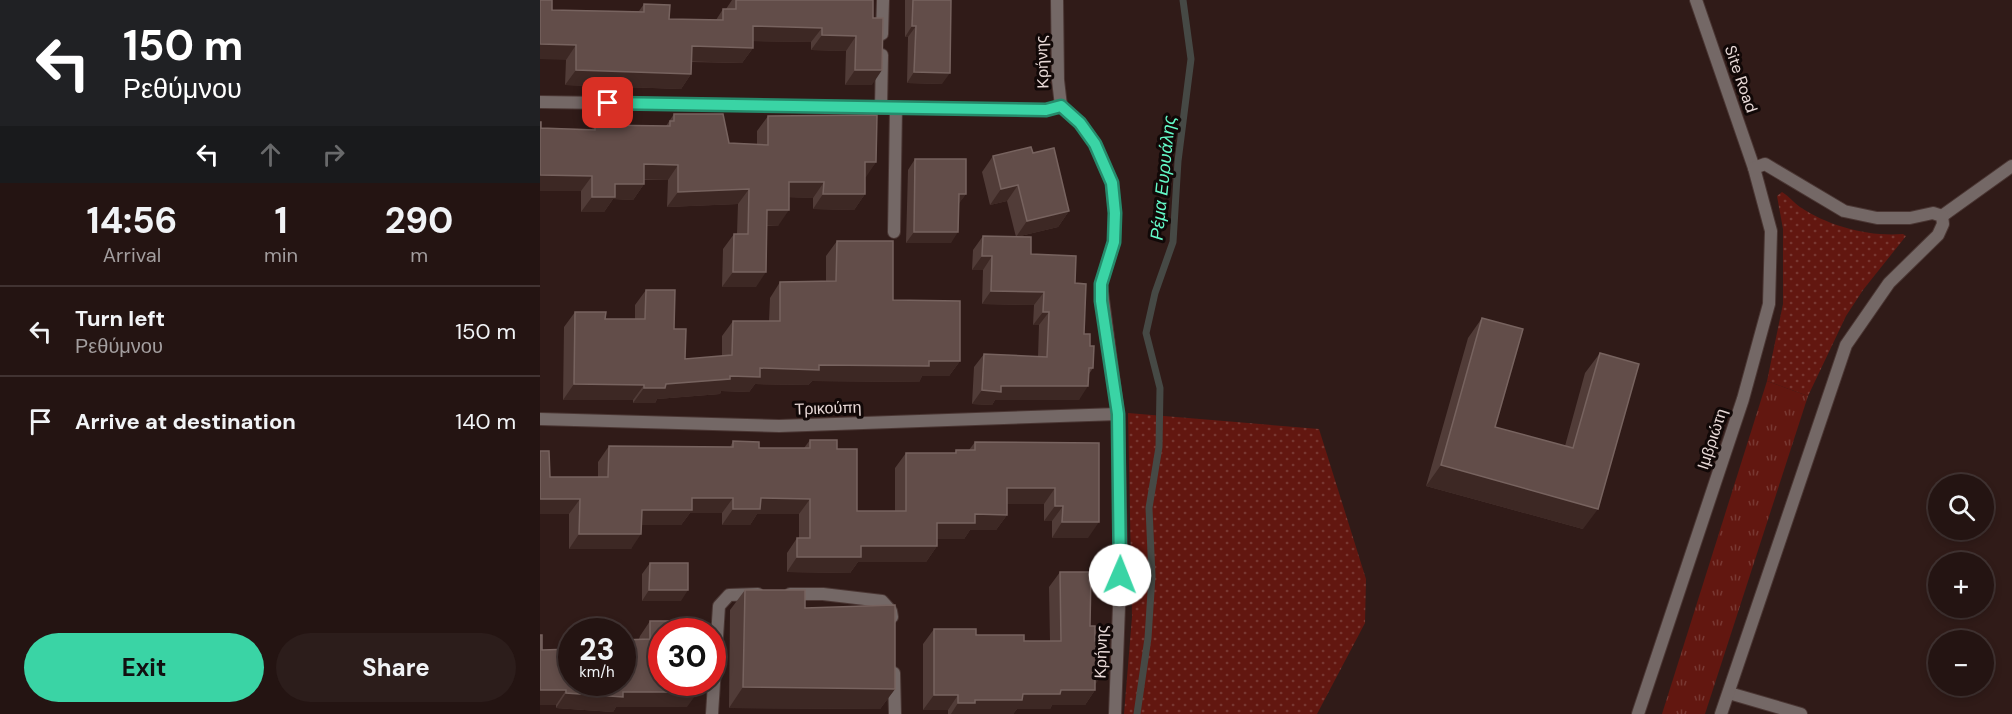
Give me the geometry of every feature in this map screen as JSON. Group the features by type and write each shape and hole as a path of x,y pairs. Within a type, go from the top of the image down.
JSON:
{"street":[{"path":"881,108 883,0"},
{"name":"Κρήνης","path":"1057,0 1058,81 1061,106 1080,123 1095,144 1112,183 1115,213 1114,242 1101,284 1101,301 1118,414 1121,552 1114,714"},
{"name":"Site Road","path":"1696,0 1754,168"},
{"path":"540,102 1046,110 1061,106"},
{"path":"894,232 896,108"},
{"path":"1754,168 1765,164 1775,168 1844,211 1877,218 1910,218 1933,213 1942,216"},
{"path":"1942,216 2012,166"},
{"name":"Ιμβριώτη","path":"1638,714 1743,399 1769,304 1771,231 1754,168"},
{"path":"1721,714 1846,345 1889,283 1938,235 1943,224 1942,216"},
{"name":"Τρικούπη","path":"540,419 779,426 1118,414"},
{"path":"712,714 719,606 729,595 823,594 882,601 891,611 893,631"},
{"path":"894,655 895,714"},
{"path":"1729,693 1801,714"}],"green space":[{"path":"1782,192 1811,214 1836,225 1863,232 1906,236 1863,290 1846,316 1808,396 1767,381 1783,304 1783,229 1777,196"},
{"path":"1767,381 1808,396 1705,714 1662,714"},
{"path":"1128,413 1319,429 1366,579 1365,623 1317,714 1124,714 1132,617"}],"building":[{"path":"540,0 552,0 552,10 644,12 644,4 670,5 669,19 723,20 723,9 736,9 736,0 873,0 873,18 883,18 882,70 855,70 856,36 822,35 822,28 753,26 753,48 692,46 691,74 576,70 576,45 540,44"},
{"path":"913,0 951,0 950,73 914,72 916,26 912,26"},
{"path":"674,114 723,114 729,143 768,145 768,116 877,115 876,162 865,162 865,194 823,194 824,182 789,182 789,210 767,210 766,272 733,272 734,234 748,234 749,189 678,192 678,165 644,164 644,184 615,184 615,197 592,197 592,176 540,175 540,122 541,128 595,130 595,125 670,126 670,121 674,121"},
{"path":"1031,147 1033,153 1054,148 1069,211 1027,221 1018,185 1001,189 993,156"},
{"path":"915,159 966,159 966,194 959,194 958,232 914,232"},
{"path":"983,236 1031,237 1031,254 1076,256 1075,283 1086,284 1084,334 1090,334 1090,346 1094,346 1093,368 1089,368 1088,386 1001,386 1001,392 982,390 984,354 1047,357 1049,312 1043,312 1044,292 991,291 992,256 982,256"},
{"path":"837,241 893,241 893,300 960,301 960,361 929,361 929,366 819,365 819,370 760,368 760,377 730,376 730,379 666,384 665,388 644,388 644,385 574,384 575,312 606,312 605,319 645,319 646,290 675,290 674,329 686,329 685,359 732,355 733,321 780,321 780,282 836,281"},
{"path":"1482,318 1523,329 1495,427 1573,448 1600,353 1639,364 1598,509 1441,465"},
{"path":"810,440 837,440 837,449 857,449 857,511 906,511 906,453 956,453 956,450 975,450 975,442 1099,443 1099,522 1062,522 1063,506 1055,506 1055,488 1007,488 1007,515 975,514 975,523 937,523 937,546 861,546 861,557 797,557 797,538 810,538 810,499 761,498 760,509 733,509 733,498 692,498 692,510 642,510 641,534 579,534 580,499 540,499 540,451 549,451 550,477 608,477 609,446 733,447 733,441 759,442 759,448 810,448"},
{"path":"650,563 688,563 688,590 649,590"},
{"path":"1060,572 1091,572 1090,626 1095,626 1095,641 1099,641 1099,679 1095,679 1095,690 1061,690 1060,694 1023,694 1022,700 975,700 975,703 958,703 958,695 934,695 934,629 976,629 976,635 1024,635 1024,641 1061,641"},
{"path":"745,590 805,590 805,608 895,605 895,689 743,687"},
{"path":"540,635 542,635 542,650 558,649 558,690 540,690"},
{"path":"648,639 648,692 636,692 636,640"}],"waterway":[{"name":"Ρέμα Ευρυάλης","path":"1137,714 1148,638 1152,576 1149,508 1159,447 1160,388 1146,333 1155,293 1173,242 1178,161 1191,59 1183,0"}],"route":[{"path":"608,103 1046,110 1061,106 1080,123 1095,144 1112,183 1115,213 1114,242 1101,284 1101,301 1118,414 1120,575"}]}
